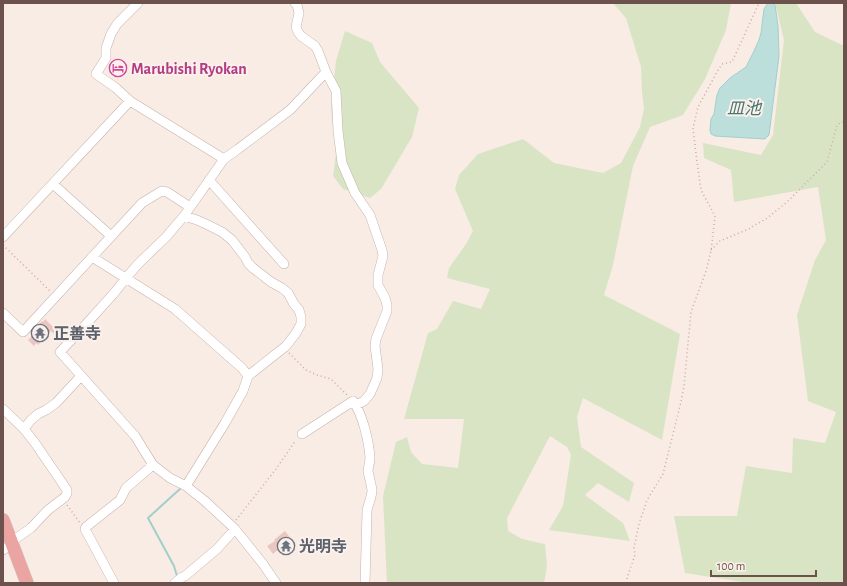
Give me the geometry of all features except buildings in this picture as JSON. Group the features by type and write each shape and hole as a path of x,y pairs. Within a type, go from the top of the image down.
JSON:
{"highway":[{"path":"3,520 9,545 28,583"}],"street":[{"path":"138,3 117,24 111,34 106,48 106,58 96,74 116,88 130,101 224,159"},
{"path":"295,3 298,9 296,27 298,32 315,46 336,91 338,131 342,163 355,193 370,215 382,250 383,256 378,275 378,285 387,305 386,315 376,339 375,346 378,369 377,378 370,394 364,401 355,403 302,434"},
{"path":"276,583 234,528 186,486 170,478 153,465 135,436 60,352 115,292 138,264 166,237 184,216 216,168 224,159 290,110 326,72"},
{"path":"3,237 130,101"},
{"path":"209,180 284,264"},
{"path":"53,184 111,236"},
{"path":"3,313 23,332 142,203 162,191 172,194 190,206"},
{"path":"184,216 197,220 222,232 232,240 253,268 288,293 299,310 301,317 296,333 285,347 248,376 243,391 225,423 186,486"},
{"path":"92,257 175,309 242,368 248,376"},
{"path":"24,429 38,414 56,402 81,376"},
{"path":"355,403 366,432 369,446 370,464 368,469 372,490 367,511 365,583"},
{"path":"3,409 36,443 67,490 67,493 62,499 48,510 31,528 9,545"},
{"path":"114,583 85,529 120,500 126,488 153,465"},
{"path":"175,583 217,549 234,528"}],"path":[{"path":"627,583 627,578 635,555 634,548 639,524 647,500 663,474 676,423 684,386 691,312 706,271 711,251 715,216 702,190 693,128 698,107 716,72 722,64 732,62 759,3"},
{"path":"711,251 720,241 751,228 787,202 827,162 837,125 844,122"},
{"path":"3,245 56,296"},
{"path":"285,347 306,370 331,379 355,403"},
{"path":"234,528 234,523 276,470 295,441 302,434"},
{"path":"62,499 85,529"}],"green space":[{"path":"613,3 731,3 726,30 705,79 683,115 650,127 633,166 613,265 604,295 680,334 662,440 583,398 577,417 581,447 634,483 629,502 598,483 585,495 623,523 630,541 549,530 563,506 571,455 567,447 550,436 507,518 508,531 522,539 545,544 547,566 544,583 387,583 383,496 396,442 407,437 411,452 422,464 458,468 464,419 404,419 428,333 437,329 453,301 481,309 490,289 447,278 449,268 466,244 473,231 455,189 459,175 478,154 523,139 554,163 603,173 621,163 640,127 644,109 641,67 626,18"},
{"path":"775,3 796,3 815,32 844,46 844,583 743,583 685,573 674,516 737,516 746,466 792,473 793,438 825,443 836,412 808,401 797,315 815,260 826,240 818,187 734,202 731,170 704,158 703,143 761,155 773,135 784,40"},
{"path":"345,31 372,43 380,62 419,108 412,137 381,189 370,198 343,189 333,176 336,154 331,108 336,61"}],"water":[{"name":"皿池","path":"768,3 773,3 775,5 778,26 779,56 769,135 765,139 715,136 711,134 710,130 717,95 720,88 730,78 746,67 759,40 764,9"}],"waterway":[{"path":"177,577 174,566 148,518 181,488"}],"place":[{"name":"Marubishi Ryokan","path":"118,68"},
{"name":"正善寺","path":"40,333"},
{"name":"光明寺","path":"286,546"}]}
